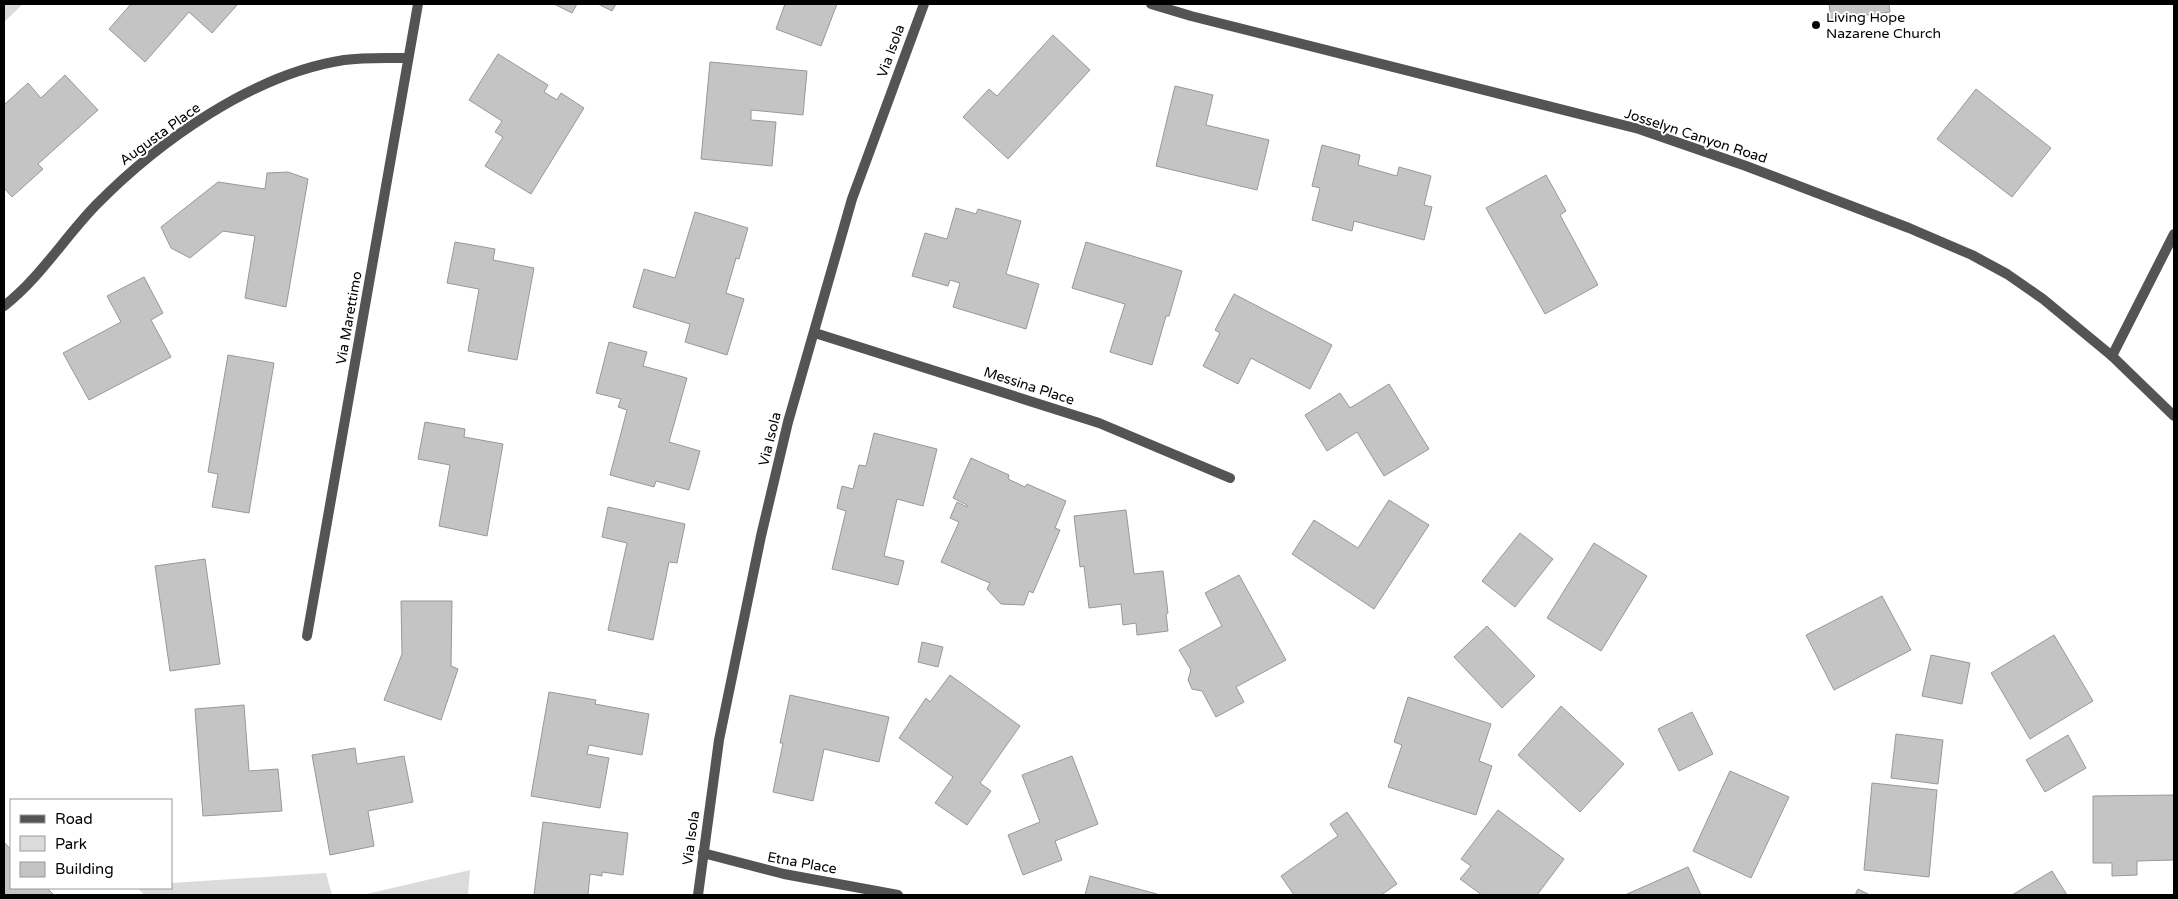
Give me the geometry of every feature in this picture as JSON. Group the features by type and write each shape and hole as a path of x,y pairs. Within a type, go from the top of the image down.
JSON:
{"street":[{"name":"Via Marettimo","path":"307,636 418,4"},
{"name":"Via Isola","path":"698,895 719,740 761,536 788,422 852,199 924,4"},
{"name":"Josselyn Canyon Road","path":"1151,4 1210,21 1639,130 1746,166 1909,228 1972,255 2007,274 2043,299 2112,356 2174,416"},
{"name":"Augusta Place","path":"4,306 37,274 101,200 152,154 187,128 257,88 288,75 344,60 408,58"},
{"path":"2112,356 2174,234"},
{"name":"Messina Place","path":"815,333 1099,423 1230,478"},
{"name":"Etna Place","path":"703,853 784,874 898,895"}],"green space":[{"path":"4,4 23,4 4,22"},
{"path":"470,870 468,895 362,895"},
{"path":"326,873 332,895 144,895 139,889 172,889 172,883"}],"building":[{"path":"131,4 238,4 212,33 189,12 145,62 109,29"},
{"path":"554,4 577,4 572,13"},
{"path":"598,4 616,4 612,11"},
{"path":"785,4 837,4 821,46 776,29"},
{"path":"1829,4 1889,4 1890,12 1831,20"},
{"path":"1053,35 1090,70 1008,159 963,117 989,89 997,96"},
{"path":"498,54 548,85 544,92 557,100 561,93 584,108 531,194 485,166 503,137 495,132 502,121 469,100"},
{"path":"710,62 807,71 803,115 751,110 751,120 776,122 772,166 701,159"},
{"path":"65,75 98,110 38,164 43,169 12,197 4,188 4,105 28,83 41,98"},
{"path":"1175,86 1213,95 1206,125 1269,140 1257,190 1156,166"},
{"path":"1976,89 2051,148 2012,197 1937,139"},
{"path":"1322,145 1360,155 1358,165 1397,176 1399,167 1431,176 1424,205 1432,207 1424,240 1354,221 1352,231 1312,220 1320,188 1312,186"},
{"path":"288,172 308,179 286,307 245,298 255,236 223,231 190,258 171,248 161,227 218,182 265,189 267,173"},
{"path":"1546,175 1566,211 1560,215 1598,285 1545,314 1486,208"},
{"path":"956,208 976,214 978,209 1021,221 1006,274 1039,284 1026,329 953,307 960,283 950,280 948,286 912,276 925,233 947,239"},
{"path":"695,212 748,228 739,259 736,258 726,293 744,299 727,355 685,342 690,324 633,307 644,269 675,278"},
{"path":"455,242 495,249 493,260 534,268 517,360 468,351 479,289 447,283"},
{"path":"1086,242 1182,271 1169,316 1166,316 1152,365 1110,352 1125,304 1072,288"},
{"path":"144,277 163,313 151,320 171,357 89,400 63,353 121,322 107,296"},
{"path":"1234,294 1332,345 1310,389 1251,358 1238,384 1203,366 1220,333 1215,330"},
{"path":"609,342 647,352 643,366 687,378 669,442 700,451 689,490 656,481 654,487 610,475 627,410 618,407 621,399 596,393"},
{"path":"228,355 274,363 249,513 212,507 218,474 208,472"},
{"path":"1389,384 1429,449 1384,476 1357,432 1327,451 1305,415 1340,393 1350,408"},
{"path":"425,422 465,429 464,437 503,444 487,536 439,526 450,465 418,459"},
{"path":"874,433 937,449 923,506 897,499 884,556 904,561 898,585 832,569 846,511 837,508 842,486 853,489 859,465 866,466"},
{"path":"971,458 1009,475 1008,479 1025,487 1027,484 1066,501 1055,528 1060,530 1033,593 1029,591 1024,605 1001,604 987,589 990,583 941,562 959,522 950,518 957,502 967,507 967,505 953,498"},
{"path":"1389,500 1429,525 1374,609 1292,554 1314,520 1358,548"},
{"path":"608,507 685,524 677,563 669,562 653,640 608,630 627,543 602,537"},
{"path":"1126,510 1134,574 1163,571 1168,631 1137,635 1136,623 1123,625 1121,604 1089,608 1084,566 1080,567 1074,516"},
{"path":"1520,533 1553,559 1515,607 1482,581"},
{"path":"1594,543 1647,576 1601,651 1547,618"},
{"path":"205,559 220,664 170,671 155,566"},
{"path":"1239,575 1286,660 1236,687 1244,702 1216,717 1202,691 1192,689 1188,680 1191,670 1179,650 1222,626 1205,593"},
{"path":"1882,596 1911,650 1834,690 1806,635"},
{"path":"401,601 452,601 451,666 458,669 441,720 384,700 402,654"},
{"path":"1487,626 1535,676 1502,708 1454,657"},
{"path":"2054,635 2093,701 2030,739 1991,673"},
{"path":"922,642 943,647 938,667 918,662"},
{"path":"1931,655 1970,663 1962,704 1922,696"},
{"path":"950,675 1020,726 980,783 991,791 967,825 935,803 953,777 899,738 926,698 930,702"},
{"path":"549,692 596,700 595,704 649,714 642,755 589,745 587,754 609,758 600,808 531,796"},
{"path":"790,695 889,717 879,762 824,749 813,801 773,792 783,743 780,743"},
{"path":"1408,697 1491,724 1479,761 1492,766 1476,815 1388,787 1402,745 1394,742"},
{"path":"244,705 249,771 278,769 282,811 203,816 195,709"},
{"path":"1561,706 1624,764 1580,812 1518,755"},
{"path":"1692,712 1713,754 1679,771 1658,729"},
{"path":"1896,734 1943,740 1938,784 1891,778"},
{"path":"2068,735 2086,768 2045,792 2026,760"},
{"path":"355,748 357,764 404,756 413,802 368,811 374,846 330,855 312,755"},
{"path":"1072,756 1098,824 1055,841 1062,860 1023,875 1008,835 1040,822 1022,775"},
{"path":"1730,771 1789,797 1751,878 1693,851"},
{"path":"1872,783 1937,790 1929,877 1864,870"},
{"path":"2174,795 2174,860 2137,861 2137,875 2112,876 2112,863 2093,863 2093,796"},
{"path":"1498,810 1564,859 1537,895 1482,895 1460,879 1471,866 1461,859"},
{"path":"1347,812 1397,884 1381,895 1294,895 1281,876 1338,836 1330,824"},
{"path":"543,822 628,833 623,875 602,872 602,876 590,874 588,895 534,895"},
{"path":"4,842 10,849 10,889 48,889 54,895 4,895"},
{"path":"1688,867 1701,895 1625,895"},
{"path":"2052,871 2067,895 2012,895"},
{"path":"1090,876 1157,894 1085,895"},
{"path":"1858,889 1870,895 1855,895"}],"place":[{"name":"Living Hope Nazarene Church","path":"1816,25"}]}
